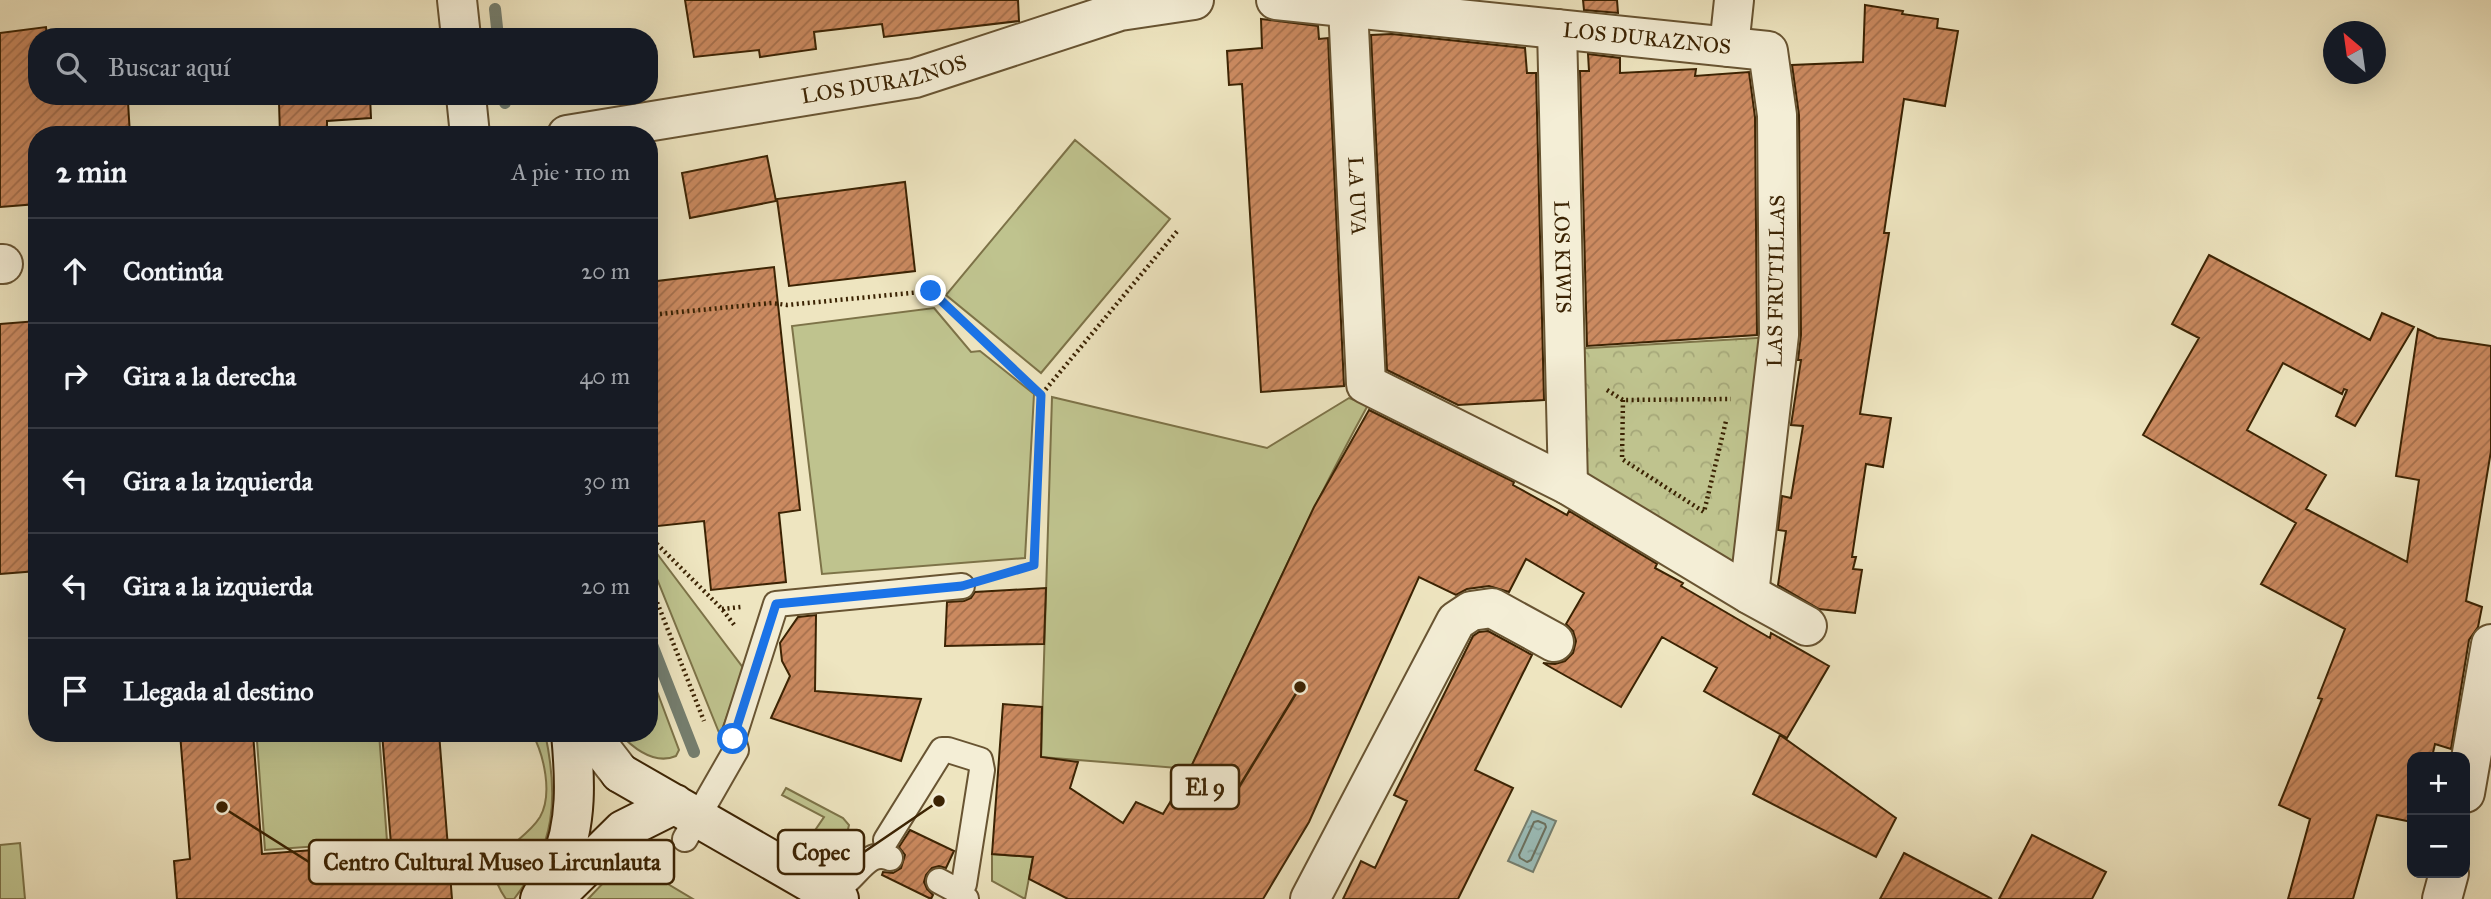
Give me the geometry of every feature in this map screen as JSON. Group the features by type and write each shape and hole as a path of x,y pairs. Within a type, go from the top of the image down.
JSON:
{"street":[{"path":"457,0 460,28"},
{"name":"LOS DURAZNOS","path":"622,126 915,78 1118,6 1194,0"},
{"path":"1729,47 1734,0"},
{"name":"LOS DURAZNOS","path":"1296,1 1349,6 1517,13 1557,29 1768,51"},
{"name":"LA UVA","path":"1349,6 1366,384 1568,485"},
{"name":"LOS KIWIS","path":"1557,29 1568,485"},
{"name":"LAS FRUTILLAS","path":"1749,594 1779,335 1777,115 1768,51"},
{"path":"467,105 469,126"},
{"path":"1568,485 1807,626"},
{"path":"1310,899 1456,621 1471,611 1492,608 1554,642"},
{"path":"2470,764 2491,644"},
{"path":"540,899 560,863 570,829 574,801 571,742"},
{"path":"596,742 620,773 676,819 787,899"},
{"path":"553,899 623,830 676,819 833,895"},
{"path":"2442,899 2448,878"}],"lane":[{"path":"676,819 736,750 733,739 776,604 962,586"},
{"path":"833,895 887,849 942,750 948,750 980,760 982,770 966,894 956,890 944,872"}],"path":[{"path":"962,586 1034,565 1041,395 1179,229"},
{"path":"658,314 931,291 1041,395"},
{"path":"1731,398 1704,512 1622,459 1623,400 1731,398"},
{"path":"658,545 722,609 759,657"},
{"path":"658,605 705,723"}],"green space":[{"path":"1075,140 1170,219 1041,373 946,295"},
{"path":"934,308 971,352 980,351 1034,394 1025,558 822,574 792,326"},
{"path":"1773,337 1736,566 1597,494 1580,462 1573,349"},
{"path":"1052,397 1267,448 1349,398 1368,405 1299,540 1190,769 1041,757"},
{"path":"658,555 744,669 720,735 658,581"},
{"path":"658,694 679,750 676,756 653,757 628,742 658,742"},
{"path":"257,742 380,742 387,841 265,850"},
{"path":"536,742 546,742 552,800 546,840 528,879 514,899 506,899 497,884 495,872 504,853 532,828 544,808 546,786"},
{"path":"786,788 843,818 849,825 844,838 824,850 807,842 824,817 782,795"},
{"path":"20,843 25,899 0,899 0,845"},
{"path":"992,854 1033,857 1025,899 992,881"},
{"path":"626,859 693,899 588,899"}],"water":[{"path":"1532,811 1556,821 1533,872 1508,861"}],"building":[{"path":"685,0 1018,0 1019,21 884,37 882,24 814,32 816,49 760,57 759,50 694,57"},
{"path":"1583,0 1617,0 1618,13 1584,10"},
{"path":"1865,5 1938,19 1937,28 1958,31 1945,106 1904,99 1884,233 1889,233 1860,414 1891,418 1883,467 1866,464 1852,557 1856,557 1853,569 1862,570 1855,613 1819,609 1778,585 1786,531 1778,530 1782,496 1791,498 1803,426 1791,425 1801,360 1798,360 1801,335 1799,115 1792,65 1863,62"},
{"path":"1261,19 1318,26 1319,39 1328,38 1344,386 1261,392 1242,84 1229,85 1227,51 1262,48"},
{"path":"28,29 28,105 128,105 129,126 28,126 28,205 0,207 0,33"},
{"path":"1392,34 1525,48 1527,73 1536,73 1544,400 1458,405 1387,370 1371,35"},
{"path":"1588,54 1620,58 1620,73 1696,69 1695,76 1749,72 1755,117 1757,335 1587,346 1580,71 1589,71"},
{"path":"279,105 370,105 371,118 327,121 327,126 280,126"},
{"path":"767,156 776,201 690,218 682,173"},
{"path":"905,182 915,271 789,286 777,199"},
{"path":"2209,255 2370,340 2382,313 2414,327 2355,426 2336,416 2347,390 2344,389 2342,394 2283,363 2247,430 2326,475 2306,509 2407,562 2419,480 2396,476 2418,329 2437,338 2491,346 2491,451 2466,601 2482,607 2478,627 2469,640 2451,749 2435,744 2433,752 2407,752 2407,821 2377,815 2353,899 2288,899 2310,819 2279,805 2322,699 2318,698 2345,629 2261,584 2296,523 2143,435 2199,338 2172,324"},
{"path":"774,267 800,510 779,513 786,582 711,590 704,521 658,526 658,281"},
{"path":"28,322 28,572 0,574 0,324"},
{"path":"1369,410 1514,482 1513,485 1567,515 1569,511 1657,564 1655,568 1683,583 1681,586 1770,638 1771,633 1829,666 1787,738 1704,691 1717,668 1662,637 1621,707 1543,663 1565,661 1573,653 1576,641 1573,631 1566,624 1584,593 1526,559 1509,592 1489,586 1467,589 1456,595 1419,577 1309,822 1263,899 1068,899 1029,879 1033,857 992,854 1003,704 1042,707 1041,757 1078,762 1070,788 1123,823 1136,802 1163,814 1190,769 1314,507"},
{"path":"1046,588 1044,644 945,646 947,602 964,601 971,598 975,592"},
{"path":"816,615 815,691 921,699 901,761 771,718 790,676 782,661 780,643 798,617"},
{"path":"1488,631 1532,655 1475,770 1513,788 1458,899 1343,899 1361,861 1375,868 1407,801 1394,795 1473,636"},
{"path":"1780,735 1896,818 1876,857 1753,794"},
{"path":"181,742 254,742 262,854 391,844 383,742 440,742 452,899 177,899 174,861 190,859"},
{"path":"910,830 954,851 946,868 932,868 926,875 924,882 933,895 931,899 882,875 883,872 893,873 901,868 905,855 899,847"},
{"path":"2032,835 2106,872 2092,899 1999,899"},
{"path":"1904,853 1992,899 1880,899"}],"waterway":[{"path":"495,9 497,28"},
{"path":"658,660 694,752"}],"place":[{"name":"El 9","path":"1300,687"},
{"name":"Copec","path":"939,801"},
{"name":"Centro Cultural Museo Lircunlauta","path":"222,807"}],"route":[{"path":"733,739 776,604 962,586 1034,565 1041,395 931,291"}]}
